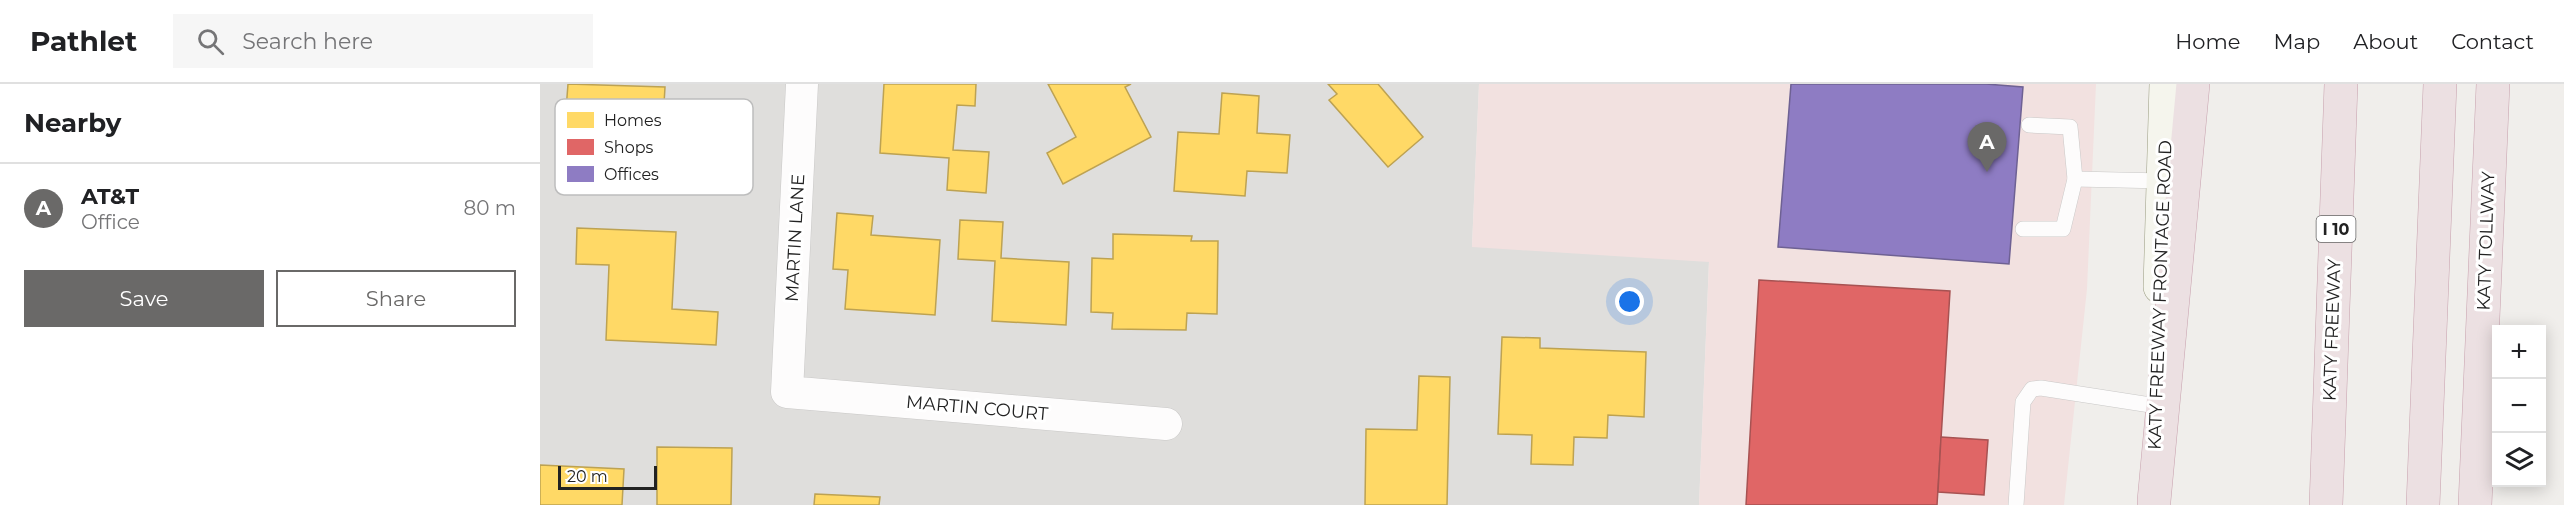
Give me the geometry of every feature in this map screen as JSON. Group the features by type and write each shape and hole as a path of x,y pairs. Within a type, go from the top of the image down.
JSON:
{"highway":[{"path":"2154,503 2193,84"},
{"name":"KATY FREEWAY","path":"2325,505 2341,84"},
{"path":"2423,505 2440,84"},
{"name":"KATY TOLLWAY","path":"2475,505 2493,84"},
{"path":"2307,505 2331,373"}],"main road":[{"name":"KATY FREEWAY FRONTAGE ROAD","path":"2154,503 2166,84"}],"street":[{"name":"MARTIN LANE","path":"787,392 802,84"},
{"name":"MARTIN COURT","path":"787,392 1166,424"}],"lane":[{"path":"2023,229 2062,229 2075,179 2070,128 2029,125"},
{"path":"2075,179 2163,181"},
{"path":"2016,505 2023,402 2032,389 2041,388 2157,406"}],"shaded area":[{"path":"540,84 1479,84 1472,246 1709,261 1699,505 540,505"},
{"path":"1479,84 2096,84 2087,289 2064,505 1699,505 1709,262 1472,247"}],"building: Homes":[{"path":"568,84 665,87 664,99 567,99"},
{"path":"884,84 976,84 975,106 957,105 953,150 989,152 986,193 947,190 949,158 880,153"},
{"path":"1048,84 1131,84 1125,87 1151,137 1063,184 1047,153 1076,137"},
{"path":"1328,84 1378,84 1423,137 1388,167 1329,100 1337,94"},
{"path":"1222,93 1259,96 1257,133 1290,135 1287,173 1247,171 1245,196 1174,191 1178,132 1219,134"},
{"path":"837,213 873,216 871,235 940,240 935,315 845,309 848,270 833,269"},
{"path":"960,220 1003,222 1001,258 1069,262 1066,325 992,321 995,261 958,259"},
{"path":"577,228 676,232 672,309 718,312 716,345 606,340 609,265 576,264"},
{"path":"1113,234 1192,236 1191,241 1218,241 1217,314 1187,313 1186,330 1112,329 1113,313 1091,312 1092,258 1113,259"},
{"path":"1502,337 1540,338 1540,348 1646,352 1644,417 1608,415 1607,438 1574,437 1573,465 1531,464 1532,435 1498,434"},
{"path":"1419,376 1450,377 1447,505 1365,505 1366,429 1417,430"},
{"path":"657,447 732,448 731,505 657,505"},
{"path":"540,465 624,469 622,505 540,505"},
{"path":"815,494 880,497 879,505 814,505"}],"building: Shops":[{"path":"1759,280 1950,291 1937,505 1746,505"},
{"path":"1941,437 1988,440 1984,495 1938,492"}],"building: Offices":[{"path":"1791,84 1986,84 2023,87 2009,264 1778,247"}],"place":[{"name":"AT&T","path":"1987,172"}]}
